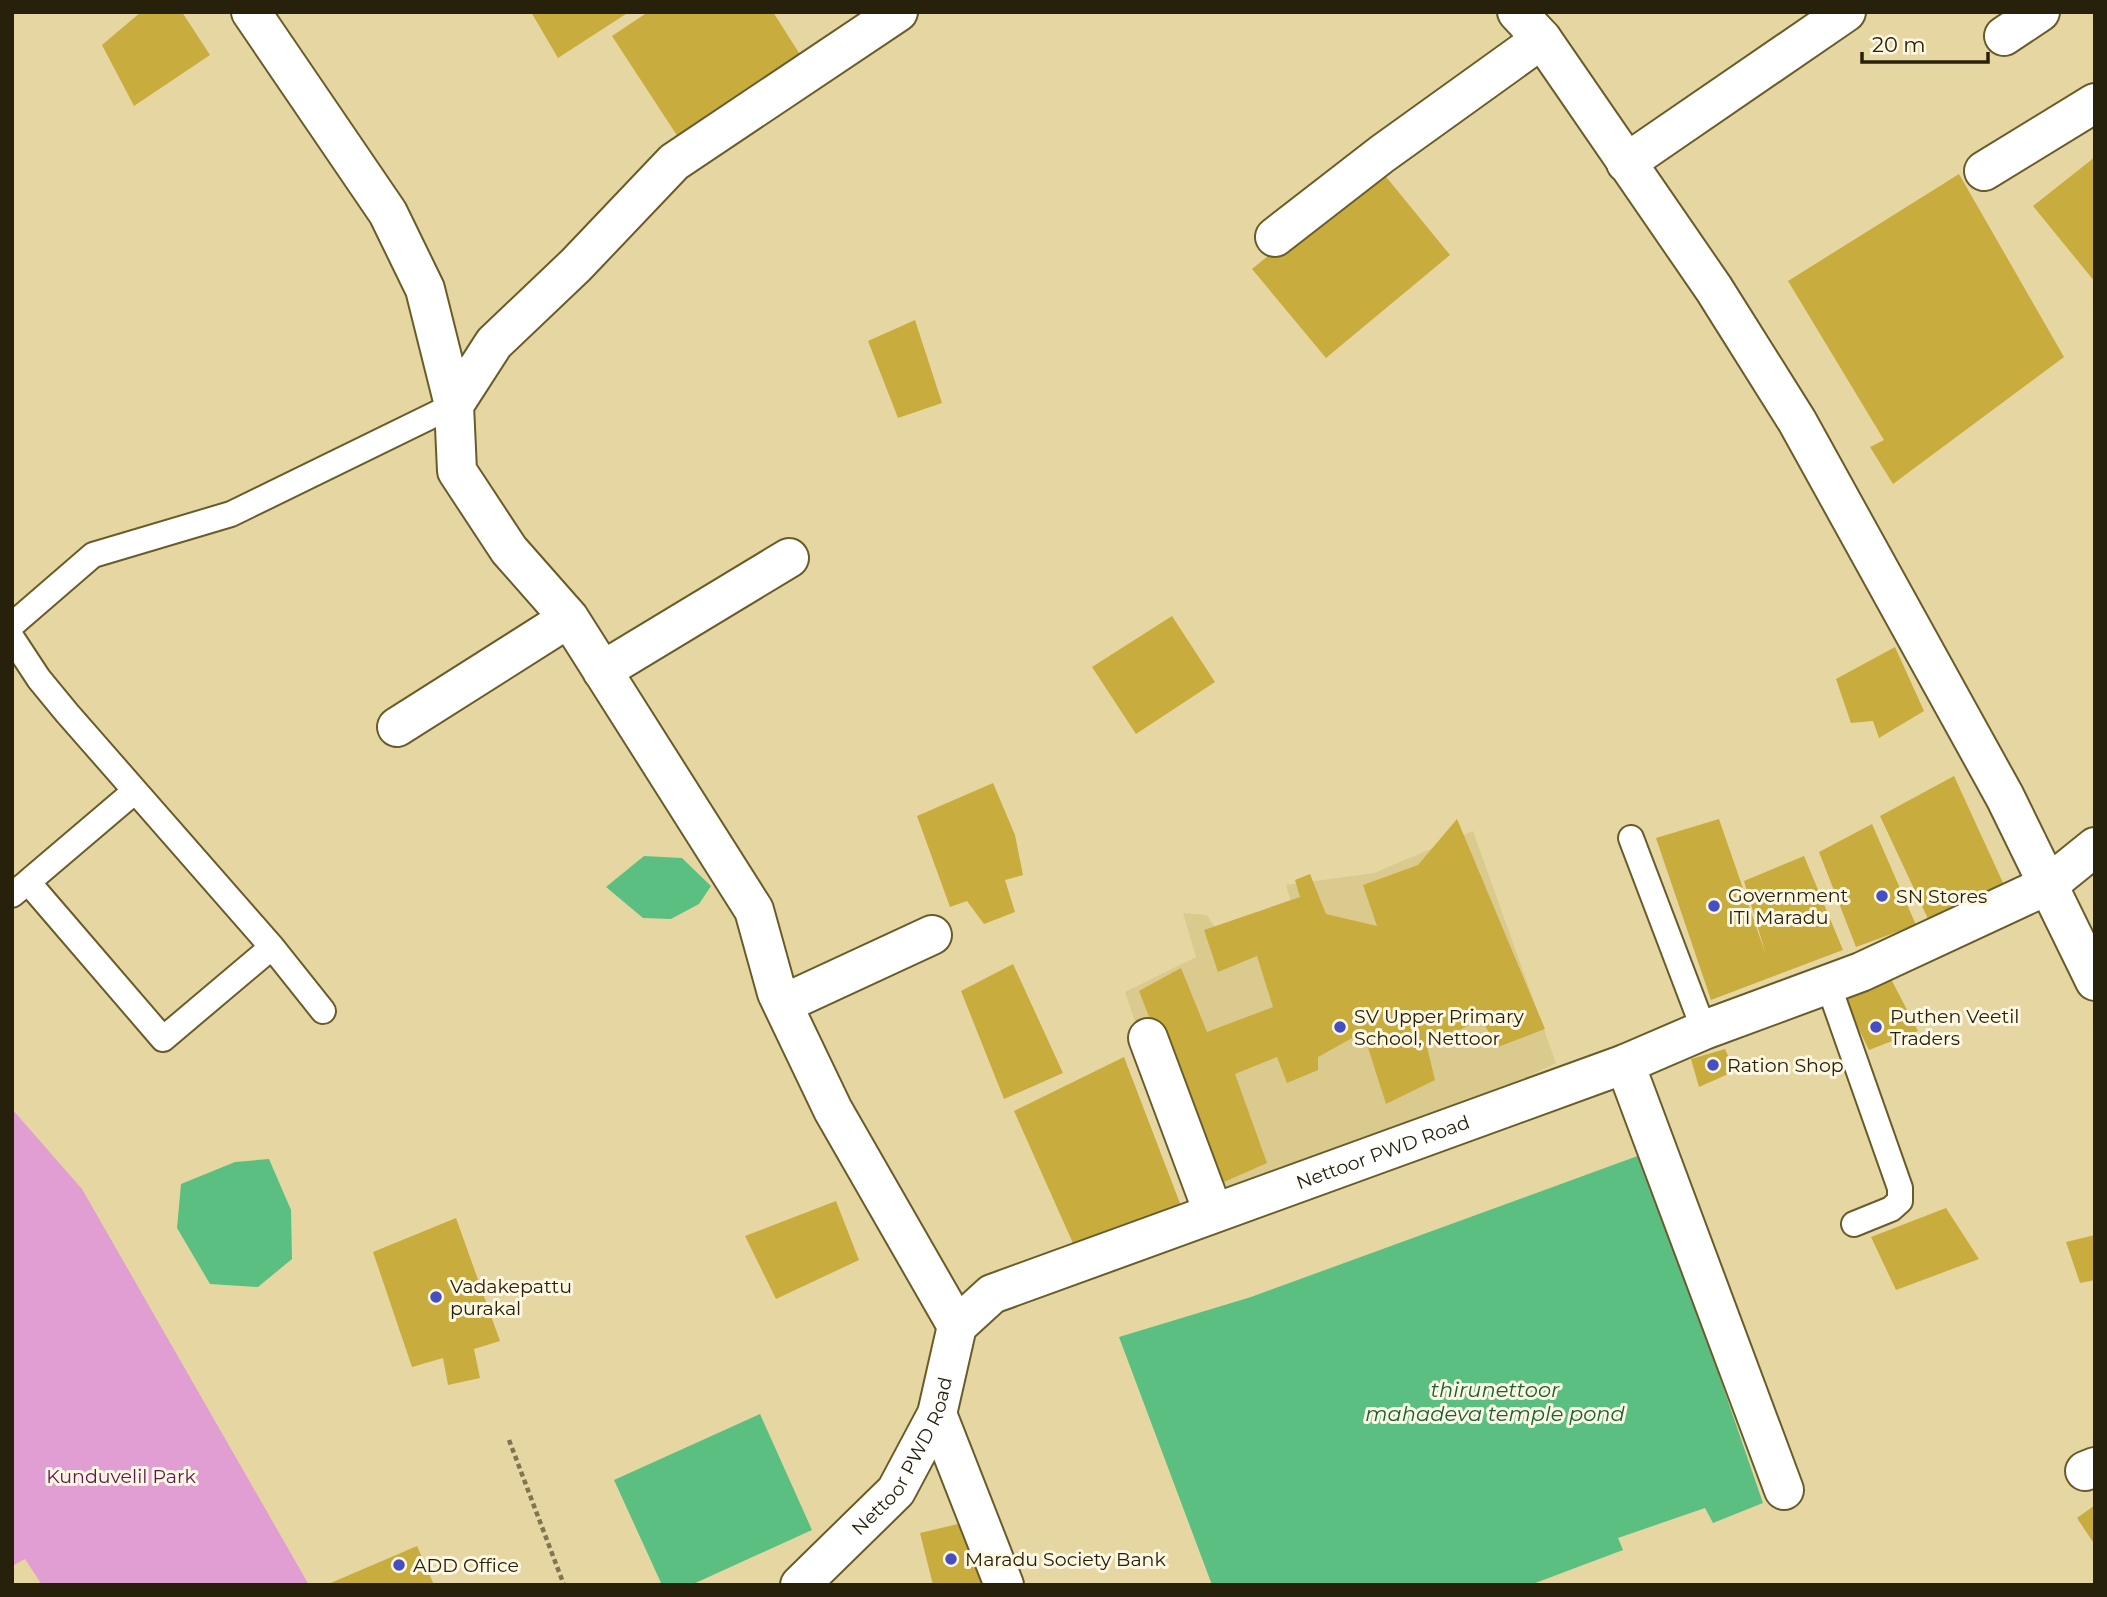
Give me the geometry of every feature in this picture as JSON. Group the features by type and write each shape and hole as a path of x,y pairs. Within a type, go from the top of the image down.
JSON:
{"street":[{"path":"251,12 388,213 425,289 454,405 457,471 509,550 569,618 754,910 783,1004 833,1110 957,1326"},
{"path":"454,405 494,343 576,265 674,162 898,12"},
{"path":"1626,163 1846,12"},
{"path":"2004,36 2040,12"},
{"path":"1275,237 1382,154 1530,26 1714,289 1797,421 2005,797 2095,981"},
{"path":"1984,171 2095,103"},
{"path":"602,671 789,558"},
{"path":"397,727 569,618"},
{"name":"Nettoor PWD Road","path":"800,1585 896,1491 937,1414 957,1326 992,1294 1625,1064 1704,1030 1861,972 2048,885 2095,847"},
{"path":"783,1004 932,935"},
{"path":"1148,1038 1213,1212"},
{"path":"1625,1064 1784,1490"},
{"path":"937,1414 1004,1585"}],"lane":[{"path":"12,625 93,555 231,514 454,405"},
{"path":"12,638 60,705 272,947 323,1012"},
{"path":"135,791 20,889 163,1039 272,947"},
{"path":"1631,838 1704,1030"},
{"path":"1828,984 1900,1188 1900,1201 1891,1209 1854,1224"}],"path":[{"path":"509,1440 564,1585"}],"shaded area":[{"name":"SV Upper Primary School, Nettoor","path":"1473,831 1556,1063 1205,1229 1125,992 1196,957 1183,913 1207,915 1220,935 1295,917 1286,885 1374,873"}],"green space":[{"name":"Kunduvelil Park","path":"12,1109 82,1189 309,1585 42,1585 25,1559 12,1566"}],"water":[{"path":"644,856 682,858 711,886 699,904 671,919 643,918 606,887"},
{"name":"thirunettoor mahadeva temple pond","path":"1643,1154 1763,1503 1713,1523 1705,1508 1618,1538 1623,1550 1530,1585 1212,1585 1119,1337 1251,1297"},
{"path":"269,1159 291,1210 292,1259 258,1287 210,1284 177,1228 181,1184 235,1162"},
{"path":"760,1414 812,1530 691,1585 662,1585 614,1480"}],"building":[{"path":"141,12 182,12 210,55 134,106 102,45"},
{"path":"531,12 629,12 558,58"},
{"path":"648,12 773,12 801,56 678,137 612,36"},
{"path":"2095,157 2095,282 2033,206"},
{"path":"1378,167 1450,255 1326,358 1252,269"},
{"path":"1959,174 2064,357 1893,484 1870,447 1884,440 1788,281"},
{"path":"915,320 942,403 898,418 868,341"},
{"path":"1172,616 1215,682 1136,734 1092,667"},
{"path":"1895,647 1924,711 1879,738 1873,721 1851,723 1836,679"},
{"path":"1954,776 2004,885 1929,921 1880,816"},
{"path":"993,783 1015,835 1023,875 1005,880 1015,912 984,924 967,901 950,907 917,816"},
{"path":"1457,819 1545,1029 1498,1047 1481,1019 1427,1047 1435,1080 1386,1104 1363,1032 1318,1057 1318,1070 1287,1083 1277,1057 1235,1074 1267,1163 1215,1186 1139,991 1181,968 1207,1032 1273,1007 1257,956 1218,972 1204,930 1300,897 1295,880 1310,874 1326,914 1377,926 1363,885 1418,865"},
{"name":"Government ITI Maradu","path":"1719,819 1766,955 1744,881 1804,856 1843,950 1711,1000 1656,838"},
{"path":"1872,824 1916,925 1856,947 1819,852"},
{"path":"1013,964 1063,1073 1004,1099 961,991"},
{"path":"1891,979 1918,1031 1869,1050 1844,999"},
{"name":"Ration Shop","path":"1725,1049 1735,1071 1699,1087 1691,1059"},
{"path":"1124,1057 1181,1206 1076,1250 1014,1111"},
{"path":"836,1201 859,1260 776,1299 745,1236"},
{"path":"1946,1208 1979,1259 1896,1290 1871,1237"},
{"name":"Vadakepattu purakal","path":"456,1218 500,1341 474,1349 480,1378 448,1385 443,1358 412,1367 373,1252"},
{"path":"2095,1235 2095,1280 2080,1283 2066,1242"},
{"path":"2095,1505 2095,1545 2077,1518"},
{"name":"Maradu Society Bank","path":"962,1523 985,1585 933,1585 920,1533"},
{"name":"ADD Office","path":"417,1546 434,1585 326,1585"}],"place":[{"name":"SN Stores","path":"1882,896"},
{"name":"Government ITI Maradu","path":"1714,906"},
{"name":"SV Upper Primary School, Nettoor","path":"1340,1027"},
{"name":"Puthen Veetil Traders","path":"1876,1027"},
{"name":"Ration Shop","path":"1713,1065"},
{"name":"Vadakepattu purakal","path":"436,1297"},
{"name":"Maradu Society Bank","path":"951,1559"},
{"name":"ADD Office","path":"399,1565"}]}
